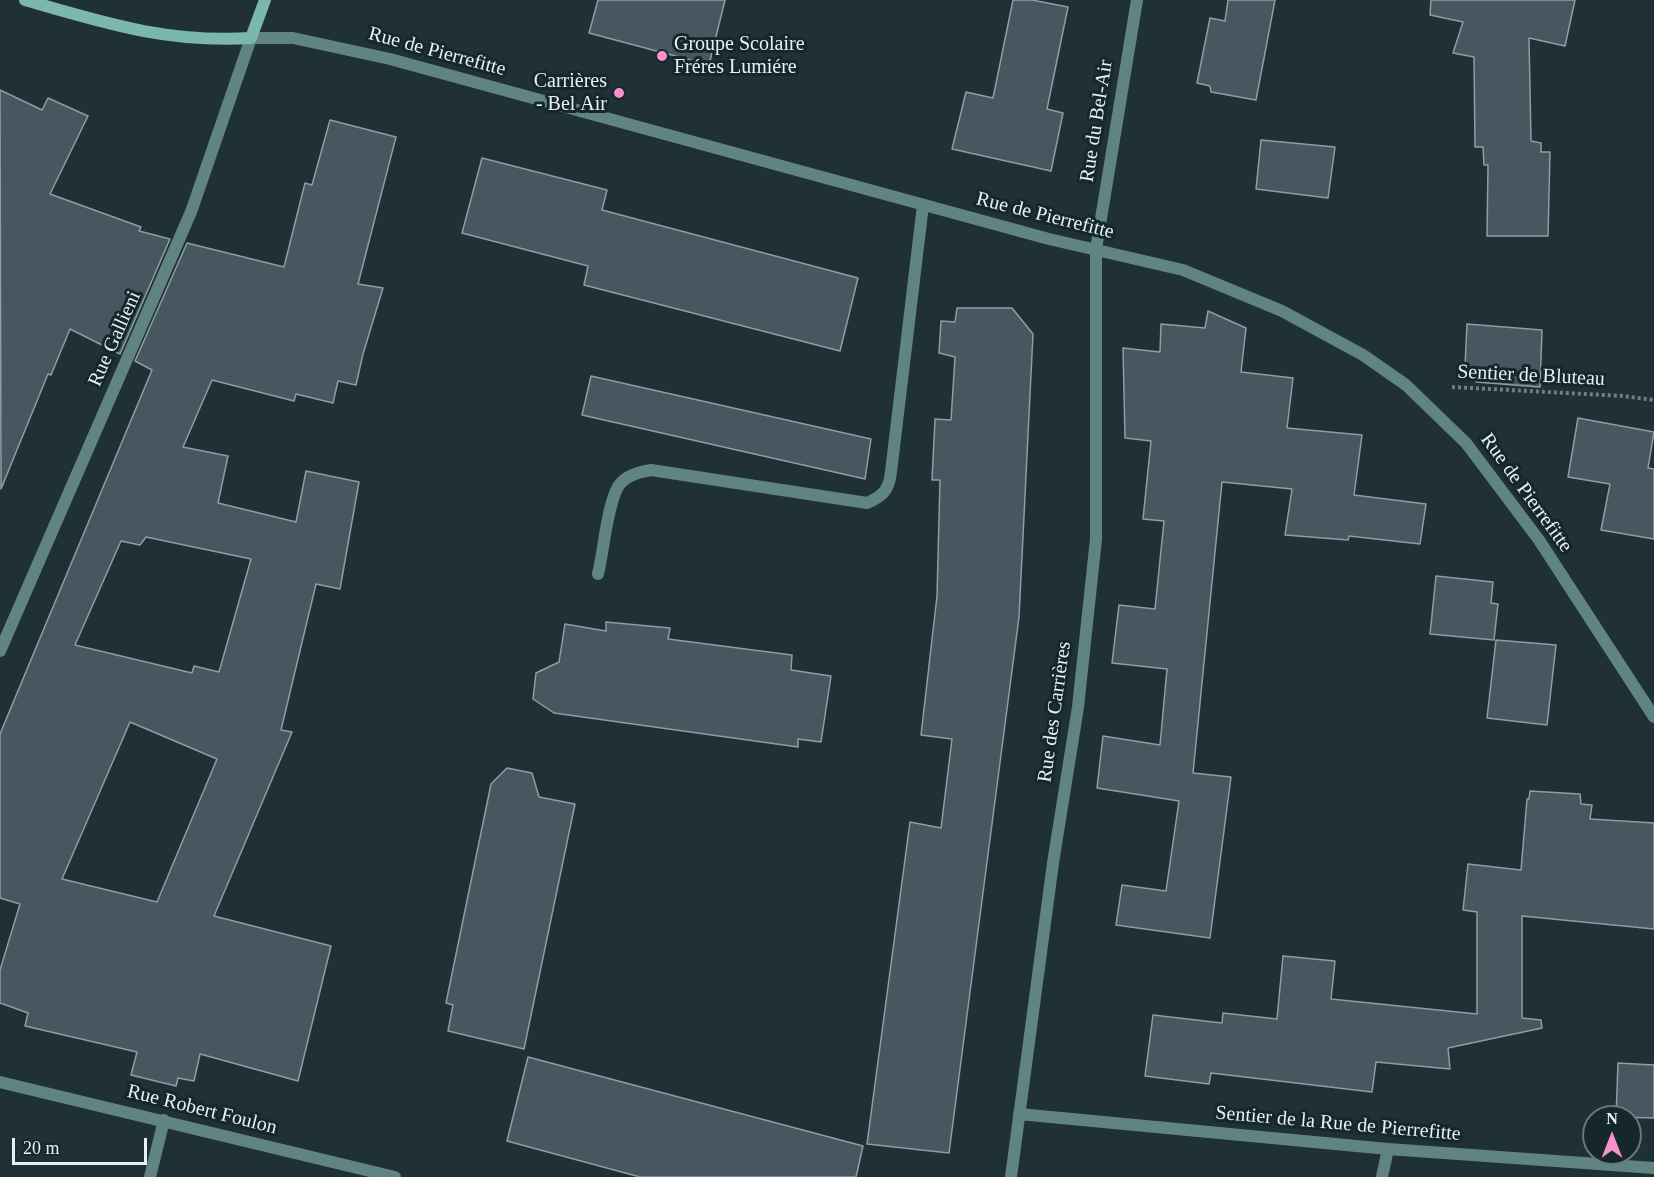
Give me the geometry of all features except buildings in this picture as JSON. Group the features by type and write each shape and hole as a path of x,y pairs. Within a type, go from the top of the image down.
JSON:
{"main road":[{"path":"26,0 148,34 218,40 251,38 265,0"}],"street":[{"name":"Rue du Bel-Air","path":"1096,249 1137,0"},
{"name":"Rue de Pierrefitte","path":"251,38 293,38 390,59 1049,240 1183,270 1239,291 1333,338 1406,385 1466,443 1515,505 1654,717"},
{"name":"Rue Gallieni","path":"0,651 191,212 251,38"},
{"path":"598,574 616,489 631,475 640,471 651,470 867,503 884,493 889,485 891,472 923,205"},
{"name":"Rue des Carrières","path":"1011,1177 1053,863 1078,707 1096,539 1096,249"},
{"name":"Rue Robert Foulon","path":"0,1082 395,1177"},
{"name":"Sentier de la Rue de Pierrefitte","path":"1019,1114 1388,1149 1654,1168"},
{"path":"150,1177 164,1120"},
{"path":"1382,1177 1388,1149"}],"path":[{"name":"Sentier de Bluteau","path":"1406,385 1623,396 1654,400"}],"place":[{"name":"Groupe Scolaire Fréres Lumiére","path":"662,56"},
{"name":"Carrières - Bel Air","path":"619,93"}]}
